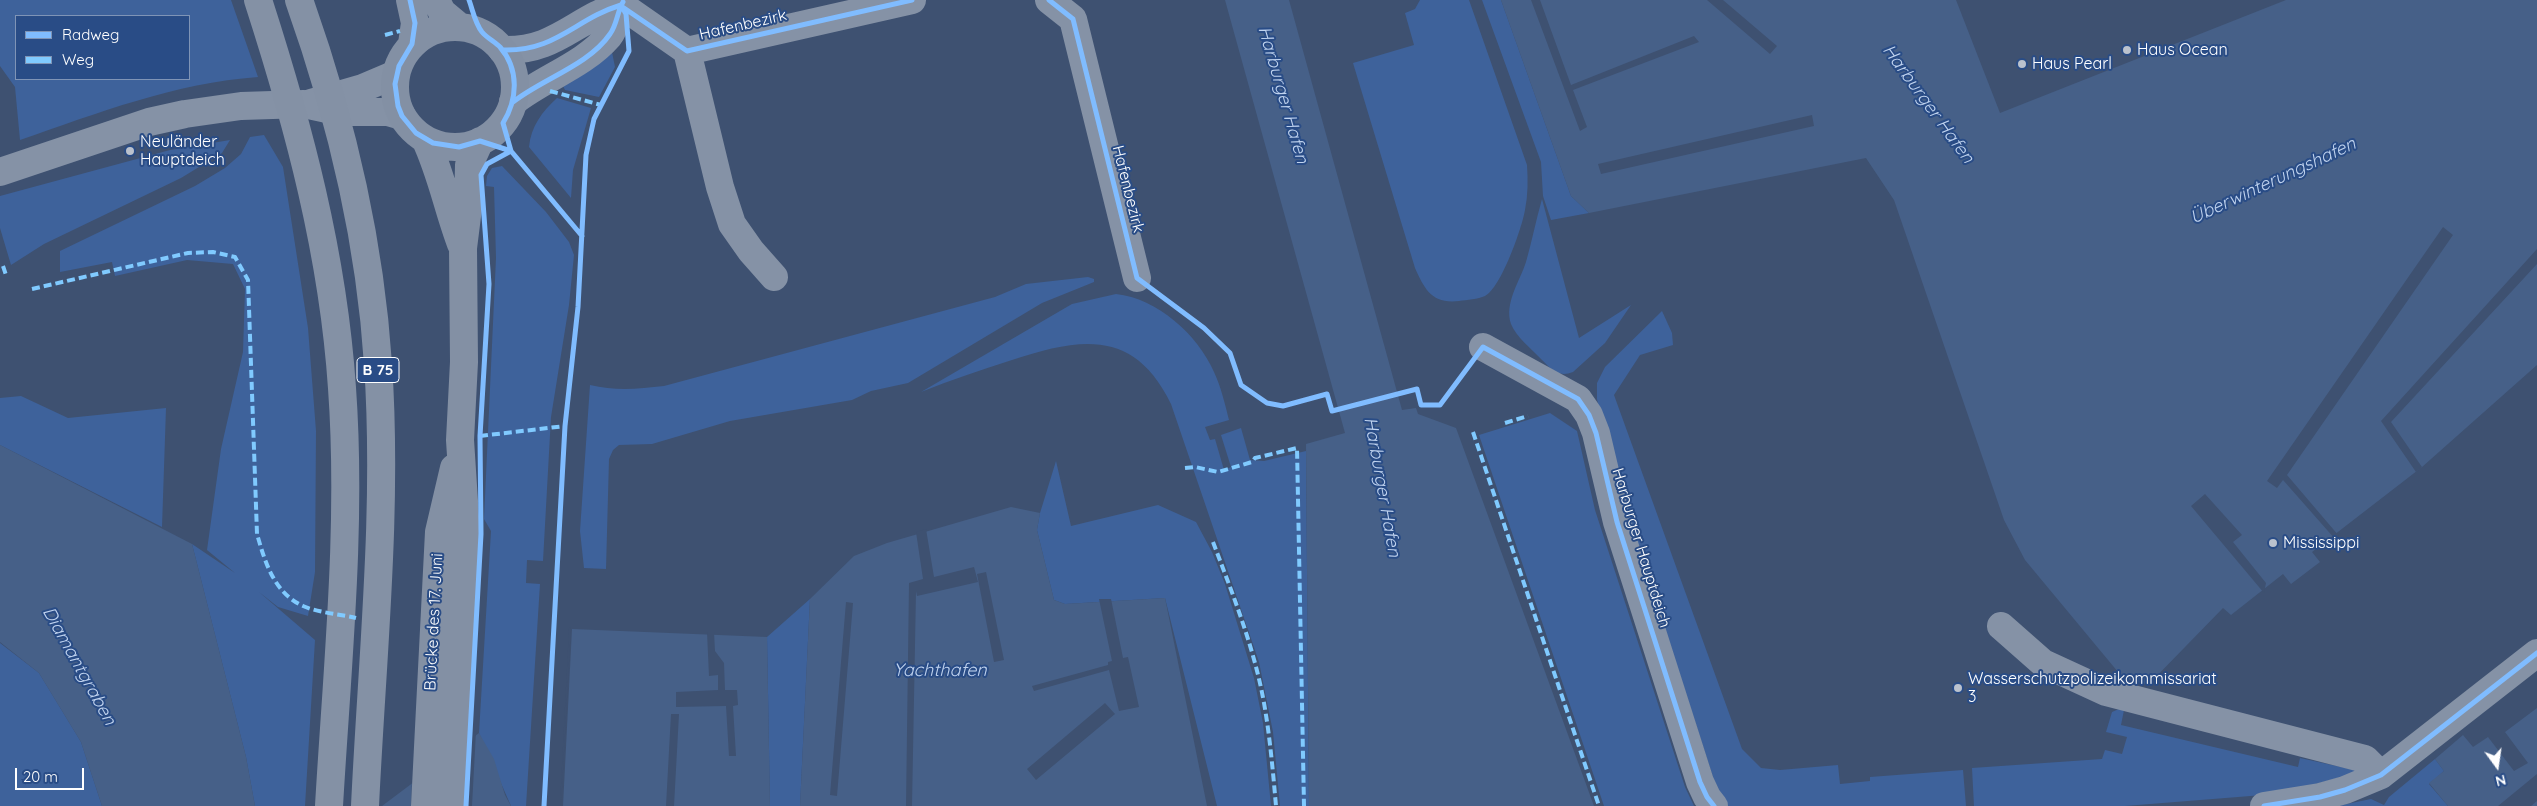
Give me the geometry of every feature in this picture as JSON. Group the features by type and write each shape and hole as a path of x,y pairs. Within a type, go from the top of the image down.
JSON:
{"highway":[{"name":"B 75","path":"258,0 308,170 325,243 342,389 342,573 330,806"},
{"name":"B 75","path":"299,0 314,42 347,167 363,243 378,363 381,474 365,806"}],"main road":[{"path":"410,0 415,23 412,44"},
{"path":"436,0 442,12 460,27 483,34 502,50 514,75 513,102 503,123 480,142 450,146 425,139 416,133 402,116 395,95 396,74 402,58 412,44 434,31 460,27"},
{"name":"Brücke des 17. Juni","path":"425,139 435,162 448,210 463,248"},
{"name":"Brücke des 17. Juni","path":"451,806 466,532 460,440 464,362 463,248 468,208 469,165 480,142"},
{"name":"Brücke des 17. Juni","path":"425,806 439,532 460,440"}],"street":[{"name":"Hafenbezirk","path":"687,51 912,0"},
{"name":"Hafenbezirk","path":"1048,0 1073,19 1136,278"},
{"name":"Hafenbezirk","path":"623,3 687,51 720,187 732,224 751,252 774,277"},
{"path":"502,50 525,50 537,47 564,35 592,16 623,3"},
{"path":"513,102 524,93 575,64 595,48 610,34 623,3"},
{"path":"0,172 165,118 235,107 304,104 363,88 396,74"},
{"path":"304,104 341,112 388,112 402,116"},
{"name":"Harburger Hauptdeich","path":"1483,347 1578,399 1589,415 1596,433 1617,522 1700,782 1707,797 1714,806"},
{"path":"2001,626 2042,663 2106,692 2365,759 2381,775"},
{"path":"2264,806 2320,798 2381,775 2537,653"}],"shaded area":[{"path":"0,0 231,0 258,77 227,80 167,92 20,140 15,87 0,66"},
{"path":"1420,0 1469,0 1527,165 1528,188 1526,204 1515,243 1498,282 1485,296 1476,299 1442,300 1431,294 1422,283 1415,268 1353,63 1414,45 1405,13 1415,9"},
{"path":"1482,0 1501,0 1571,196 1589,213 1551,220 1543,196 1541,162"},
{"path":"611,47 615,67 599,97 565,90 563,86"},
{"path":"557,98 591,108 573,170 571,198 529,147 532,132 538,120"},
{"path":"264,135 283,167 308,328 316,431 315,572 308,616 278,607 259,592 315,640 305,806 255,806 246,757 192,544 235,573 207,550 221,449 243,352 245,289 233,264 187,260 115,276 112,262 60,272 60,251 195,186 225,168 241,154 250,137"},
{"path":"230,140 222,153 181,178 44,244 11,265 0,228 0,196 170,150"},
{"path":"502,166 546,212 569,242 574,255 569,305 551,417 543,561 527,560 526,583 540,584 526,806 511,806 479,733 491,531 484,519 496,258 494,187 486,186 487,176 492,168"},
{"path":"1542,199 1579,338 1631,305 1605,343 1573,372 1568,374 1559,373 1552,369 1524,343 1513,329 1509,316 1511,300 1526,262"},
{"path":"1088,277 1094,279 1094,282 1042,303 908,383 871,391 852,400 730,421 652,444 619,445 613,450 609,459 606,569 584,568 580,531 590,385 627,389 664,386 995,297 1026,284"},
{"path":"1116,294 1131,297 1161,311 1187,332 1207,358 1219,384 1229,420 1205,427 1210,440 1215,439 1224,470 1231,467 1221,435 1241,428 1250,460 1264,461 1306,451 1309,806 1280,806 1273,732 1259,662 1171,404 1156,379 1140,362 1122,351 1103,345 1082,344 1037,352 921,392 1072,304"},
{"path":"1662,311 1672,333 1673,345 1640,355 1614,395 1742,749 1761,768 1780,770 1838,765 1840,784 1870,781 1870,777 1963,770 1966,806 1728,806 1719,796 1610,459 1597,399 1597,383 1605,367"},
{"path":"21,396 68,418 166,408 162,527 0,445 0,398"},
{"path":"1550,413 1577,431 1595,510 1685,787 1694,806 1604,806 1479,435"},
{"path":"1056,461 1071,526 1158,505 1196,522 1212,552 1225,584 1254,678 1263,723 1271,806 1217,806 1165,598 1065,604 1054,600 1037,530 1040,513"},
{"path":"810,599 800,806 770,806 767,637"},
{"path":"0,643 39,673 81,742 102,806 0,806"},
{"path":"2119,709 2124,710 2121,725 2298,767 2300,758 2355,770 2357,773 2285,792 2263,795 2125,806 1974,806 1972,768 2102,759 2105,750 2122,754 2127,737 2106,732 2112,712"},
{"path":"2435,759 2444,771 2429,784 2448,806 2337,806 2371,799 2384,805 2389,797"}],"water":[{"name":"Harburger Hafen","path":"1225,0 1289,0 1402,410 1416,408 1418,414 1456,428 1594,806 1309,806 1306,444 1345,433"},
{"path":"1501,0 1956,0 2000,113 2286,0 2537,0 2537,365 2422,467 2312,552 2320,562 2291,584 2283,574 2231,615 2223,608 2148,685 2123,678 2025,560 2004,520 1894,200 1866,158 1589,213 1571,196"},
{"name":"Diamantgraben","path":"0,445 192,544 246,757 255,806 102,806 81,742 39,673 0,642"},
{"name":"Yachthafen","path":"1011,507 1040,513 1037,530 1054,600 1065,604 1165,598 1207,806 800,806 810,599 854,556 887,543"},
{"path":"572,629 767,637 770,806 563,806"},
{"path":"2537,708 2537,806 2448,806 2429,783 2444,771 2435,759 2463,735 2473,747 2488,737 2514,771 2528,763 2505,732"},
{"path":"479,733 494,759 505,795 511,806 382,806"}],"pier":[{"path":"1531,0 1540,0 1571,85 1694,36 1699,42 1573,90 1587,127 1580,131"},
{"path":"1707,0 1723,0 1777,46 1770,54"},
{"path":"1812,115 1814,126 1601,174 1598,164"},
{"path":"2443,227 2453,235 2287,475 2339,536 2335,539 2283,480 2277,488 2267,481"},
{"path":"2537,249 2537,264 2391,422 2422,467 2416,472 2381,421"},
{"path":"2205,494 2242,535 2233,542 2266,583 2264,593 2191,506"},
{"path":"926,529 934,577 974,567 978,582 917,596 916,591 912,806 906,806 909,583 923,579 916,532"},
{"path":"986,572 1004,660 994,662 977,574"},
{"path":"1099,599 1111,599 1123,658 1128,657 1139,707 1119,711 1109,670 1034,691 1032,686 1108,665 1108,662 1112,661"},
{"path":"846,602 853,603 837,796 830,795"},
{"path":"571,626 561,806 560,806 569,628"},
{"path":"707,632 714,632 715,651 724,663 725,690 737,690 738,705 733,706 736,756 729,756 726,706 676,707 676,692 718,690 718,675 709,676"},
{"path":"1105,703 1115,714 1036,780 1027,769"},
{"path":"671,714 679,714 674,806 666,806"},
{"path":"476,731 472,806 411,806 412,780"},
{"path":"2537,774 2537,801 2531,806 2498,806"}],"marked path":[{"path":"385,35 400,31"},
{"path":"550,91 601,105"},
{"path":"32,289 188,253 213,252 235,257 248,280 257,534 263,555 272,576 293,600 303,606 316,610 356,618"},
{"path":"3,266 6,275"},
{"path":"1505,423 1528,416"},
{"path":"480,436 565,426"},
{"path":"1473,432 1599,806"},
{"path":"1185,468 1195,467 1218,472 1252,462 1255,458 1297,448 1304,806"},
{"path":"1213,542 1242,621 1260,682 1268,729 1276,806"}],"cycle path":[{"path":"410,0 415,23 412,44 399,66 395,84 398,106 402,116 416,133 433,143 459,147 480,141 511,151"},
{"path":"469,0 482,32 500,47 511,65 514,94 512,104 503,123 511,151 582,236"},
{"path":"621,6 687,51 912,0"},
{"path":"1049,0 1073,19 1137,278 1204,328 1230,353 1241,385 1267,403 1283,406 1327,394 1332,411 1417,389 1421,405 1440,405 1483,347 1578,399 1589,415 1596,433 1617,522 1700,782 1707,797 1714,806"},
{"path":"513,102 578,63 601,45 616,23 623,2"},
{"path":"502,50 537,46 564,34 605,11 621,5"},
{"path":"544,806 565,426 578,307 586,155 594,119 629,51 626,14 621,5"},
{"path":"466,806 481,534 480,436 489,284 481,175 487,164 511,151"},
{"path":"2264,806 2320,797 2345,790 2381,775 2537,653"}],"place":[{"name":"Haus Ocean","path":"2127,50"},
{"name":"Haus Pearl","path":"2022,64"},
{"name":"Neuländer Hauptdeich","path":"130,151"},
{"name":"Mississippi","path":"2273,543"},
{"name":"Wasserschutzpolizeikommissariat 3","path":"1958,688"}],"water label":[{"name":"Überwinterungshafen","path":"2273,181"}]}
